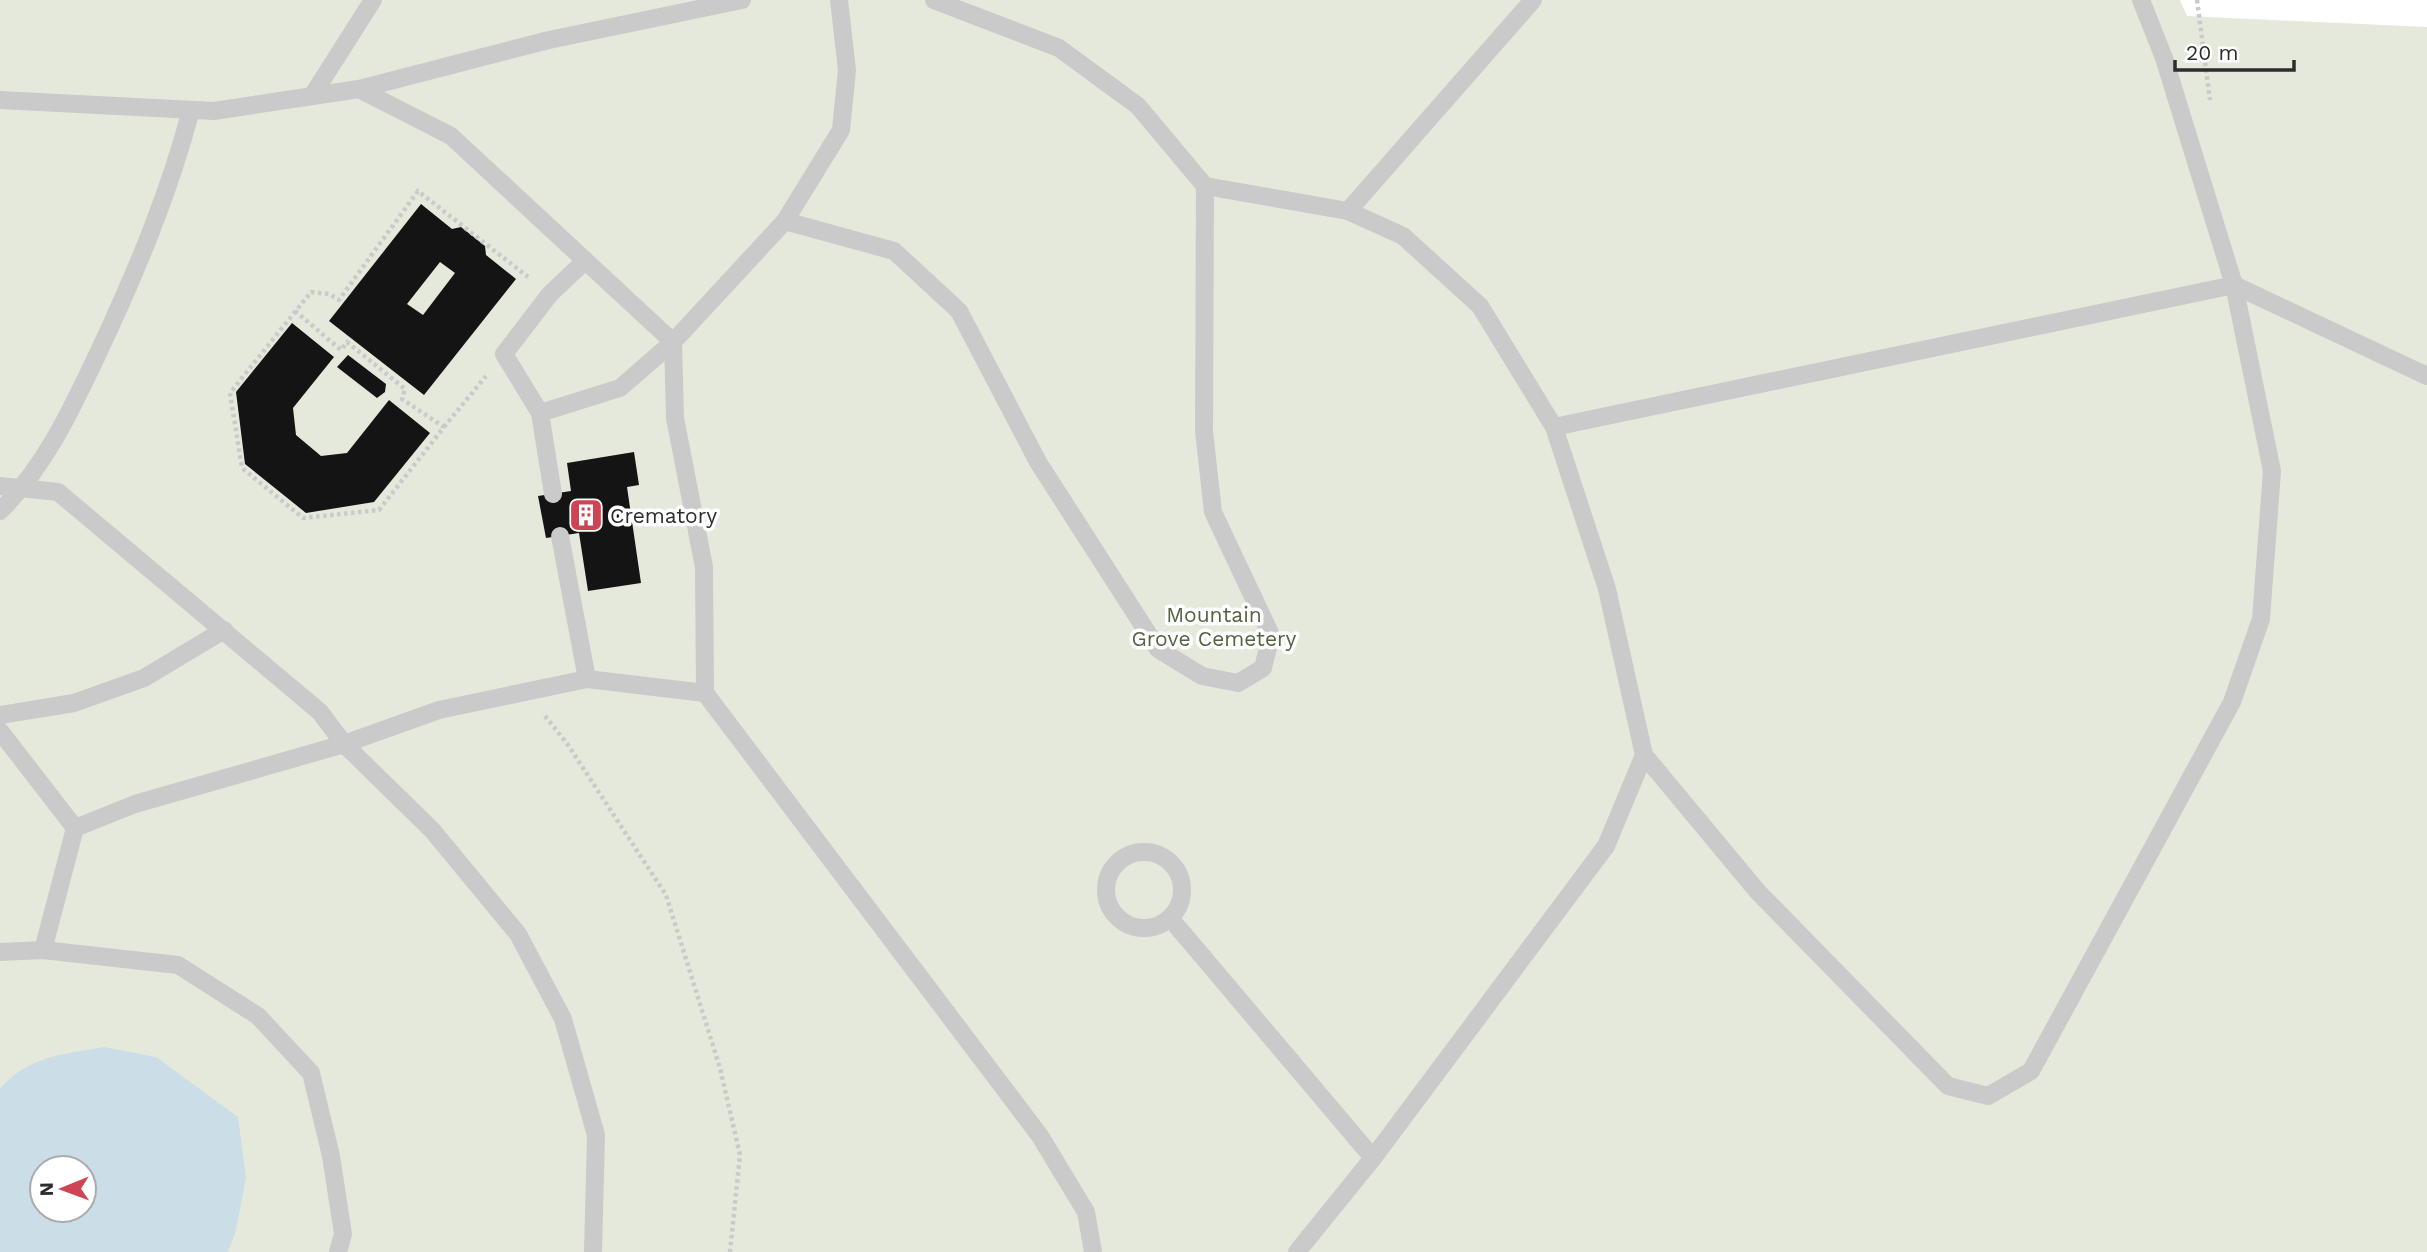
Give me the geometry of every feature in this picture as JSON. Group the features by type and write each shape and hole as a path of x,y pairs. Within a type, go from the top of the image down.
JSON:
{"lane":[{"path":"312,96 373,0"},
{"path":"0,100 214,111 359,89 549,40 743,0"},
{"path":"540,413 620,388 673,342 785,221 841,130 846,70 839,0"},
{"path":"933,0 1059,48 1138,106 1205,186 1348,211 1403,236 1480,306 1554,427 1606,589 1644,755 1758,892 1948,1086 1988,1096 2031,1071 2232,702 2261,619 2272,471 2234,285 2164,58 2141,0"},
{"path":"1348,211 1533,0"},
{"path":"359,89 451,136 673,342 676,418 704,567 705,693 1040,1136 1086,1212 1093,1252"},
{"path":"0,511 23,489 67,419 138,268 174,172 191,110"},
{"path":"785,221 894,251 959,311 1038,461 1158,649 1202,676 1238,684 1263,668 1271,635 1213,512 1204,431 1205,186"},
{"path":"553,494 540,413 504,354 550,294 585,261"},
{"path":"1554,427 2234,285 2427,376"},
{"path":"0,486 58,492 320,712 344,744 432,830 519,934 564,1019 596,1135 593,1252"},
{"path":"560,536 587,679"},
{"path":"0,715 74,703 145,678 224,630"},
{"path":"75,828 135,804 344,744 439,710 587,679 705,693"},
{"path":"0,731 75,828"},
{"path":"1297,1252 1373,1158 1606,846 1644,755"},
{"path":"43,950 75,828"},
{"path":"1136,852 1160,856 1170,863 1177,873 1181,897 1170,918 1147,928 1122,921 1113,913 1106,888 1115,865 1136,852"},
{"path":"1170,918 1373,1158"},
{"path":"0,952 43,950 178,965 258,1016 311,1073 331,1156 343,1234 338,1252"}],"path":[{"path":"504,354 379,510 303,518 242,468 230,393 311,292 329,294 340,300 418,191 550,294"},
{"path":"296,311 341,350 347,342 405,390 402,400 444,427"},
{"path":"526,692 568,745 666,895 720,1068 740,1154 730,1252"}],"green space":[{"name":"Mountain Grove Cemetery","path":"0,0 2180,0 2187,16 2427,27 2427,1252 0,1252"}],"water":[{"path":"104,1047 156,1057 238,1117 246,1178 236,1230 228,1252 0,1252 0,1089 22,1070 61,1055"}],"building":[{"path":"421,204 452,229 461,227 485,246 486,255 516,279 424,395 329,321","holes":["440,262 455,273 423,315 407,304"]},
{"path":"292,323 334,357 293,408 296,435 321,456 347,453 389,400 430,433 374,502 306,513 245,464 236,392"},
{"path":"348,355 386,384 385,392 377,398 337,367"},
{"name":"Crematory","path":"634,452 639,485 627,487 641,583 588,591 579,533 546,538 538,496 571,491 567,463"}],"place":[{"name":"Crematory","path":"586,515"}]}
